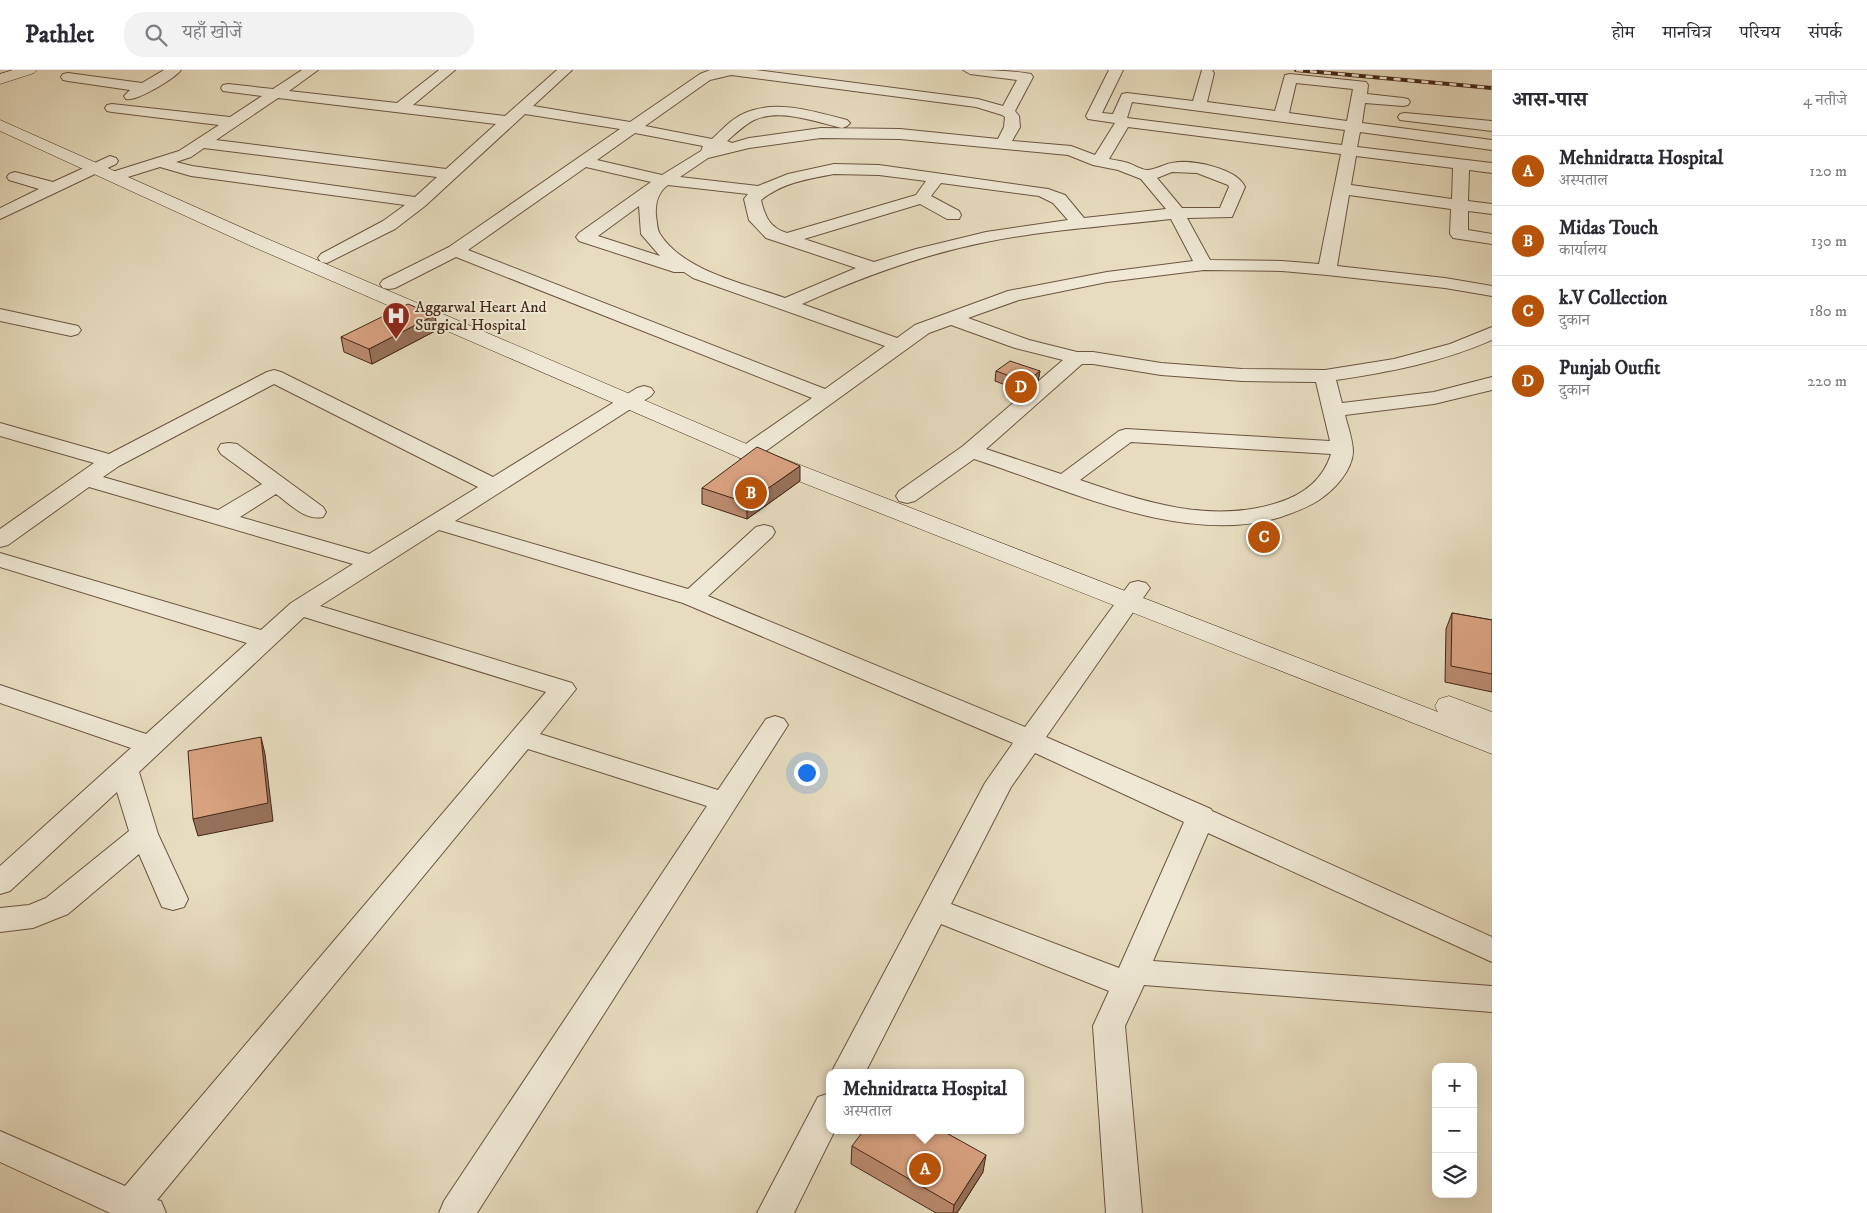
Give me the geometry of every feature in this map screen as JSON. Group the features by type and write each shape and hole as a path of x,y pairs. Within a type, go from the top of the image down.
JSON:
{"main road":[{"path":"0,79 29,70"},
{"path":"2,124 389,284 637,397"},
{"path":"113,169 256,240 756,447 1132,595 1492,744"},
{"path":"756,447 907,496 1132,595 1492,723"}],"street":[{"path":"174,70 112,108 234,122"},
{"path":"0,214 55,188 113,169 160,162 185,154 311,70"},
{"path":"399,109 448,70"},
{"path":"327,258 389,224 419,202 565,70"},
{"path":"970,70 1026,77 1007,112"},
{"path":"1116,70 1092,116 1492,168"},
{"path":"389,284 455,251 582,161 705,77 714,73 731,71 978,104 1007,112 1012,116 1012,127 1003,143"},
{"path":"1198,106 1207,73"},
{"path":"68,77 145,88"},
{"path":"1281,115 1290,78 1361,85 1326,270"},
{"path":"228,88 274,95 508,121"},
{"path":"1099,162 1121,121 1127,97 1281,115 1355,121 1492,145"},
{"path":"1358,98 1403,102"},
{"path":"522,109 632,127 707,156"},
{"path":"707,156 748,116 772,112 855,129 1071,151 1099,162 1122,166 1148,176 1176,213 1204,265"},
{"path":"1355,121 1389,116 1492,126"},
{"path":"739,125 741,145"},
{"path":"855,129 741,145 707,156 660,183 585,237 699,274 900,344"},
{"path":"201,143 449,174"},
{"path":"582,161 660,183 765,188"},
{"path":"160,162 191,171 419,202"},
{"path":"1461,164 1459,234 1492,239"},
{"path":"787,304 852,275 922,253 986,237 1176,213 1226,213 1237,187 1236,182 1225,176 1186,167 1173,167 1148,176"},
{"path":"873,268 772,234 758,220 752,199 765,188 794,177 834,169 879,170 1042,192 1059,199 1080,224"},
{"path":"732,172 765,188"},
{"path":"15,177 55,188"},
{"path":"787,239 922,198 937,178"},
{"path":"660,183 647,205 650,234 669,255 699,274"},
{"path":"1342,189 1492,209"},
{"path":"922,198 953,215"},
{"path":"455,251 827,397"},
{"path":"756,447 922,329 1014,294 1107,277 1204,265 1282,266 1444,283 1492,291"},
{"path":"0,315 71,330"},
{"path":"950,318 1022,344 1077,358 1093,358 1161,369 1242,375 1325,376 1396,365 1457,348 1492,333"},
{"path":"907,496 971,451 1077,358"},
{"path":"0,540 111,461 274,376 493,486"},
{"path":"971,451 1121,502 1187,518 1236,520 1271,514 1307,500 1332,480 1343,452 1325,376"},
{"path":"1333,410 1397,405 1488,388"},
{"path":"0,883 300,608 637,397"},
{"path":"3,432 111,461"},
{"path":"1064,482 1126,435 1342,448"},
{"path":"229,449 316,512"},
{"path":"86,478 372,562"},
{"path":"222,518 277,484"},
{"path":"435,522 692,598 1030,740 1201,816 1492,950"},
{"path":"692,598 764,532"},
{"path":"0,560 265,640"},
{"path":"850,1069 999,783 1132,595"},
{"path":"0,1146 140,1209 563,689 300,608"},
{"path":"0,694 151,745"},
{"path":"457,1213 775,725"},
{"path":"522,738 725,802"},
{"path":"124,770 144,834 173,899"},
{"path":"1124,1213 1109,1026 1201,816"},
{"path":"0,920 33,916 57,906 144,834"},
{"path":"934,909 1130,978 1492,999"},
{"path":"775,1213 826,1115"}],"building":[{"path":"408,304 435,315 369,349 341,337"},
{"path":"1010,361 1040,371 1026,382 996,371"},
{"path":"757,447 800,466 747,503 702,488"},
{"path":"1452,613 1492,620 1492,674 1451,666"},
{"path":"261,737 268,803 193,819 188,751"},
{"path":"861,1134 948,1134 986,1155 954,1205 852,1146"}],"railway":[{"path":"1296,70 1492,88"}],"place":[{"name":"Aggarwal Heart And Surgical Hospital","path":"396,340"},
{"name":"Punjab Outfit","path":"1021,387"},
{"name":"Midas Touch","path":"751,493"},
{"name":"k.V Collection","path":"1264,537"},
{"name":"Mehnidratta Hospital","path":"925,1169"}]}
